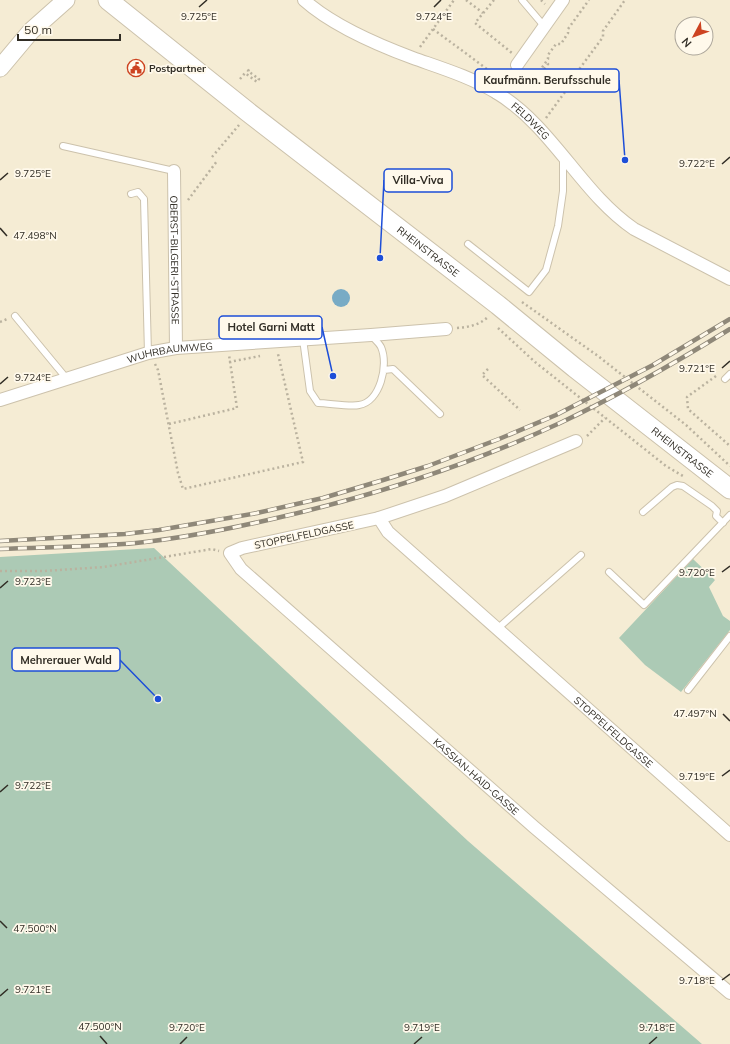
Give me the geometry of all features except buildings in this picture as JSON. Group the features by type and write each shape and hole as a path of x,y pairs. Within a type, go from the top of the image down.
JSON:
{"main road":[{"name":"RHEINSTRASSE","path":"108,0 248,112 498,305 575,368 730,489"}],"street":[{"path":"0,68 32,31 66,0"},
{"name":"FELDWEG","path":"304,0 322,14 339,24 397,52 455,73 497,93 539,129 608,208 620,219 634,229 730,279"},
{"path":"519,63 563,0"},
{"path":"497,93 505,82"},
{"name":"OBERST-BILGERI-STRASSE","path":"174,171 176,348"},
{"name":"WUHRBAUMWEG","path":"0,400 148,353 176,348 446,329"},
{"name":"STOPPELFELDGASSE","path":"230,553 242,548 379,518 445,496 576,441"},
{"name":"STOPPELFELDGASSE","path":"379,518 388,532 730,836"},
{"name":"KASSIAN-HAID-GASSE","path":"230,553 241,569 253,580 534,827 730,993"}],"lane":[{"path":"522,0 544,26"},
{"path":"63,146 174,171"},
{"path":"468,244 529,292 546,270 558,226 563,190 563,155"},
{"path":"131,194 138,192 144,199 148,353"},
{"path":"16,316 67,379"},
{"path":"303,340 310,391 318,403 360,405 372,398 380,384 384,370 384,358 381,346 371,335"},
{"path":"384,370 393,369 440,414"},
{"path":"643,512 672,487 677,485 682,486 712,506 717,511 716,516 722,523"},
{"path":"609,572 644,605 730,515"},
{"path":"497,628 581,555"},
{"path":"688,690 730,636"}],"path":[{"path":"412,57 454,0"},
{"path":"466,0 483,13"},
{"path":"494,0 475,23 519,63 537,77 548,59 548,55 556,44 562,44 568,33 568,29 589,0"},
{"path":"539,129 565,92 566,87 603,37 603,31 625,0"},
{"path":"433,29 505,82"},
{"path":"582,59 585,62"},
{"path":"240,79 245,73 257,82 259,79 248,69"},
{"path":"212,157 241,122"},
{"path":"175,201 187,201 217,161"},
{"path":"519,300 565,331 610,365 686,425 730,466"},
{"path":"446,329 468,327 480,323 487,318 493,323"},
{"path":"498,328 535,362 605,418 666,466 685,477"},
{"path":"169,424 237,408 227,344"},
{"path":"148,353 158,370 178,473 183,489 303,462 278,353 271,354"},
{"path":"230,362 264,356"},
{"path":"488,369 482,375 520,410"},
{"path":"727,377 715,376 687,397 688,409 714,429 730,446"},
{"path":"576,441 589,435 605,418"},
{"path":"0,571 44,571 104,567 212,549 230,553"}],"green space":[{"path":"154,548 468,841 702,1044 0,1044 0,557"},
{"path":"693,559 715,580 709,587 723,616 730,621 730,630 681,692 645,665 619,638"}],"water":[{"path":"341,289 347,292 350,298 347,304 341,307 335,304 332,298 335,292"}],"tunnel":[{"path":"505,82 517,65"}],"railway":[{"path":"0,541 125,534 159,530 257,513 323,498 380,481 428,466 556,415 653,365 730,319"},
{"path":"0,549 136,543 172,538 227,529 352,499 458,465 560,423 646,378 730,329"}],"place":[{"name":"Postpartner","path":"136,68"},
{"name":"Kaufmänn. Berufsschule","path":"625,160"},
{"name":"Villa-Viva","path":"380,258"},
{"name":"Hotel Garni Matt","path":"333,376"},
{"name":"Mehrerauer Wald","path":"158,699"}]}
